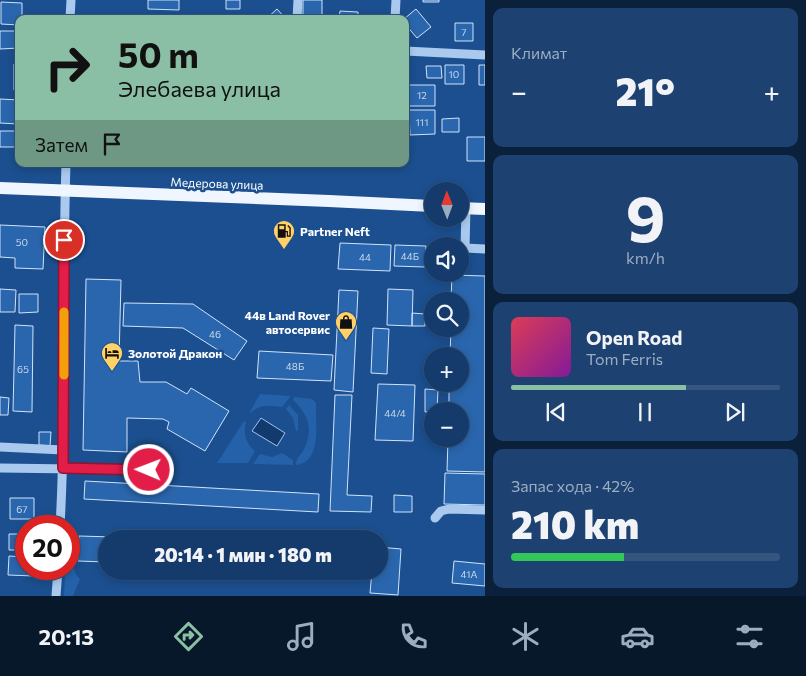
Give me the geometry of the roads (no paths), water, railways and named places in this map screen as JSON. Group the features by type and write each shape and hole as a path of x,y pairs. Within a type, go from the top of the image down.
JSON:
{"main road":[{"name":"Медерова улица","path":"0,188 424,206"},
{"path":"469,208 485,209"}],"street":[{"path":"70,15 71,0"},
{"path":"298,0 298,15"},
{"path":"395,15 396,0"},
{"path":"409,50 485,55"},
{"path":"61,515 63,468 66,167"},
{"path":"464,228 465,248 485,249"},
{"path":"0,447 63,450"},
{"path":"0,468 149,470"},
{"path":"435,518 441,511 485,510"},
{"path":"56,596 57,580"}],"place":[{"name":"Partner Neft","path":"284,250"},
{"name":"44в Land Rover автосервис","path":"346,341"},
{"name":"Золотой Дракон","path":"112,372"}]}
